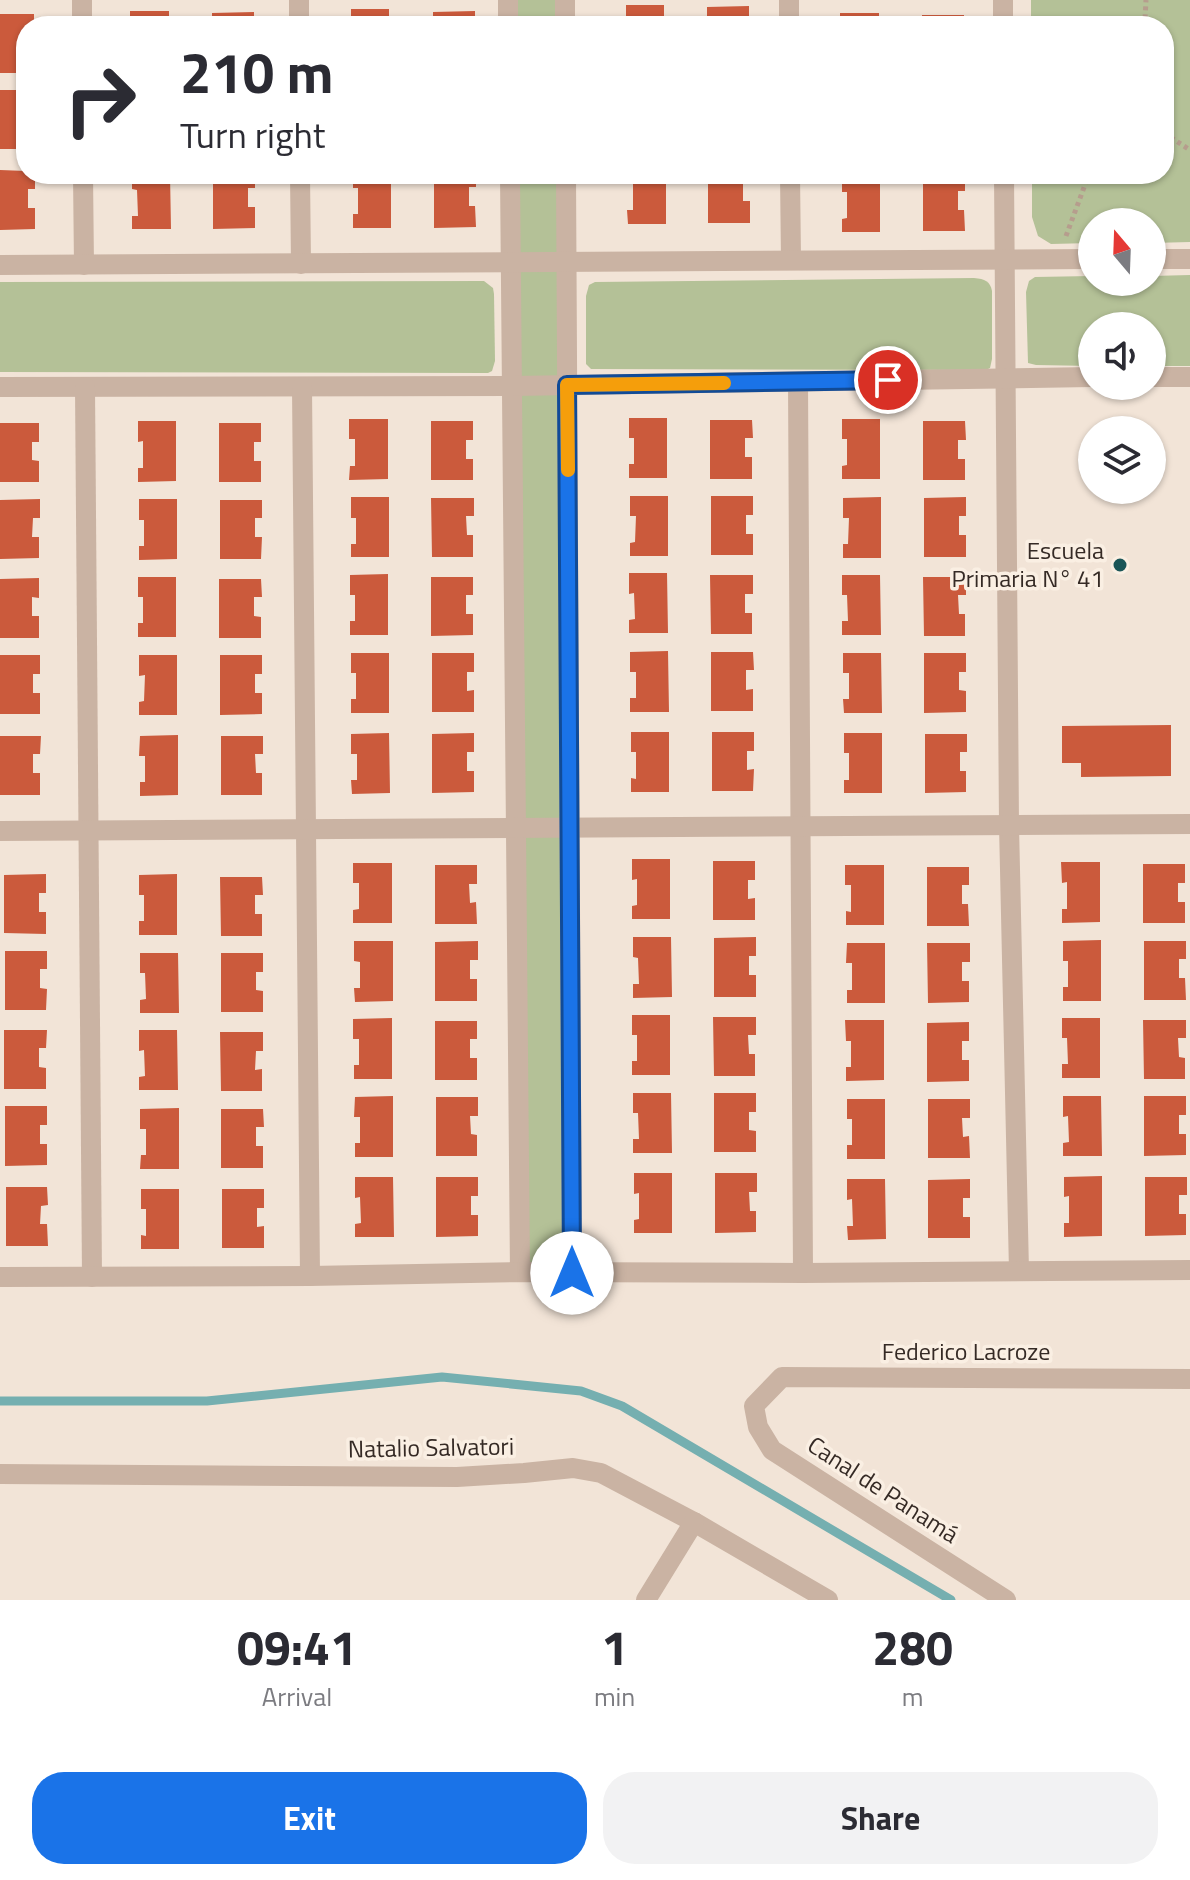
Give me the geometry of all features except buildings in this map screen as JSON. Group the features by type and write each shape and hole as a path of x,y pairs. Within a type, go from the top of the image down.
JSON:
{"street":[{"path":"83,184 84,265"},
{"path":"300,184 301,264"},
{"path":"510,184 520,1272"},
{"path":"566,184 572,1273"},
{"path":"790,184 791,260"},
{"path":"1004,184 1009,825 1019,1271"},
{"path":"0,265 1078,259"},
{"path":"1166,259 1190,259"},
{"path":"0,387 512,386 1078,377"},
{"path":"1166,377 1190,377"},
{"path":"798,382 803,1273"},
{"path":"85,387 92,1277"},
{"path":"302,387 310,1276"},
{"path":"0,831 1190,824"},
{"path":"0,1277 1190,1270"},
{"name":"Federico Lacroze","path":"754,1406 782,1377 1190,1379"},
{"name":"Canal de Panamá","path":"754,1406 758,1427 772,1450 1006,1600"},
{"name":"Natalio Salvatori","path":"0,1474 457,1477 573,1468 601,1473 694,1522 828,1600"},
{"path":"646,1600 694,1522"}],"path":[{"path":"1057,259 1085,184"}],"green space":[{"path":"508,0 565,0 565,16 508,16"},
{"path":"1031,0 1190,0 1190,242 1166,243 1166,208 1078,208 1078,243 1051,244 1038,236 1032,217 1032,184 1174,184 1174,16 1031,16"},
{"path":"510,184 566,184 572,1273 520,1272"},
{"path":"1190,275 1190,366 1166,366 1166,312 1078,312 1078,366 1028,363 1026,292 1029,281 1035,277 1078,276 1078,296 1166,296 1166,276"},
{"path":"974,278 986,281 992,291 992,359 990,368 986,370 591,369 586,364 586,296 589,285 595,282"},
{"path":"484,281 493,288 494,294 495,361 492,371 488,373 0,372 0,282"}],"waterway":[{"path":"0,1401 207,1401 442,1377 581,1391 622,1406 951,1600"}],"slow traffic":[{"path":"568,470 567,385 724,383"}],"place":[{"name":"Escuela Primaria N° 41","path":"1120,565"}],"route":[{"path":"572,1273 567,385 888,380"}]}
